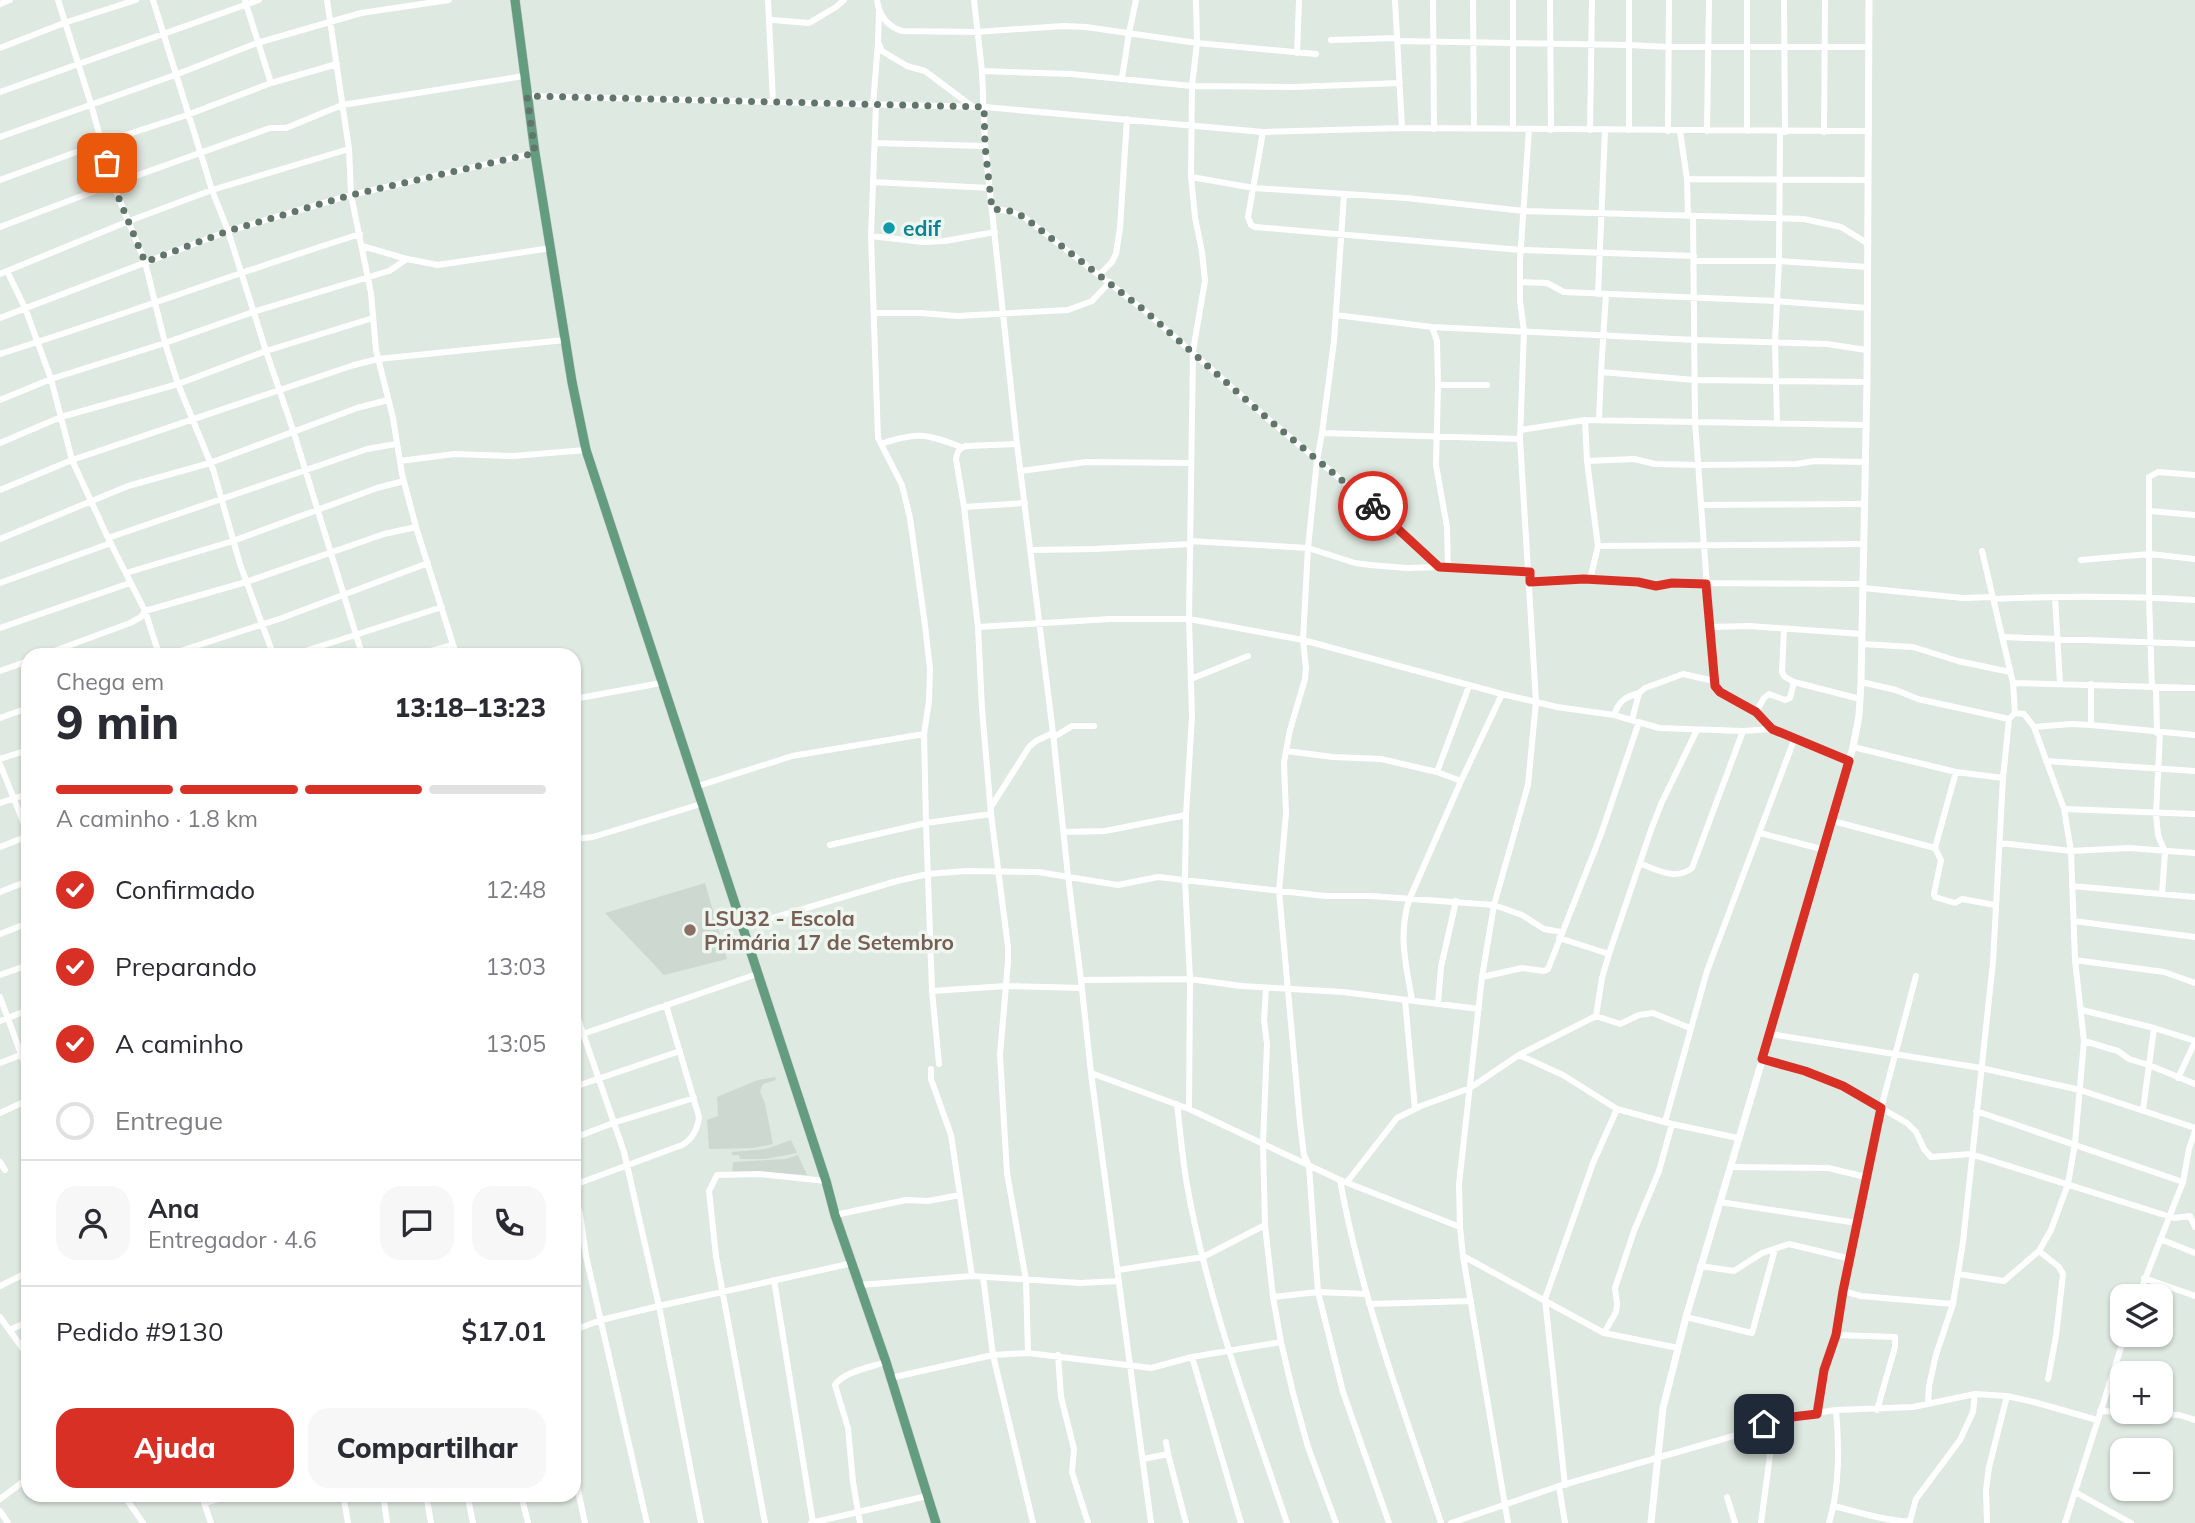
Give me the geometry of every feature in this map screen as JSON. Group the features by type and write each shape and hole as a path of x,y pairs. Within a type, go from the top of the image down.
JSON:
{"main road":[{"path":"515,0 535,153 586,450 835,1214 886,1362 936,1523"}],"street":[{"path":"0,4 10,0"},
{"path":"58,0 113,184 145,262 178,384 210,463 246,582 272,648"},
{"path":"0,48 64,23 136,0"},
{"path":"153,0 187,115 293,430 360,648"},
{"path":"0,92 246,2 259,0"},
{"path":"327,0 348,149 351,195 368,277 378,359 416,527 454,648"},
{"path":"0,138 257,43 362,13 449,0"},
{"path":"768,0 773,102"},
{"path":"773,20 809,23 836,8 844,0"},
{"path":"877,0 879,12 871,236 878,438 902,485 910,518 930,669 924,734 926,823 932,991 939,1064"},
{"path":"974,0 982,71 985,146 1017,443 1054,735 1091,1073 1151,1523"},
{"path":"1122,78 1136,0"},
{"path":"1189,1109 1190,979 1185,880 1192,716 1189,619 1190,463 1193,351 1205,281 1191,177 1192,86 1197,43 1196,0"},
{"path":"1297,53 1299,0"},
{"path":"1395,0 1402,128"},
{"path":"1433,0 1434,129"},
{"path":"1473,0 1474,129"},
{"path":"1513,0 1513,129"},
{"path":"1550,0 1551,130"},
{"path":"1590,130 1592,0"},
{"path":"1629,0 1629,130"},
{"path":"1668,131 1669,0"},
{"path":"1707,131 1709,0"},
{"path":"1747,0 1747,131"},
{"path":"1777,423 1775,342 1785,47 1784,0"},
{"path":"1824,132 1825,0"},
{"path":"1651,1523 1663,1409 1678,1348 1700,1266 1825,850 1853,747 1860,699 1867,382 1869,0"},
{"path":"246,2 271,83"},
{"path":"879,12 893,28 902,31 976,32 1063,26 1197,43 1316,54"},
{"path":"1331,40 1668,47 1868,47"},
{"path":"878,42 887,55 925,71 973,107"},
{"path":"0,180 271,83 337,64"},
{"path":"982,71 1071,74 1192,86 1293,87 1399,83"},
{"path":"0,227 270,128 286,128 342,105 524,76"},
{"path":"527,96 984,107 1264,132 1402,128 1867,131"},
{"path":"1100,274 1116,254 1127,119"},
{"path":"1508,1523 1463,1256 1459,1184 1482,977 1494,905 1528,785 1536,702 1520,439 1524,331 1520,282 1529,129"},
{"path":"1599,420 1603,334 1599,252 1605,131"},
{"path":"1680,131 1694,258 1695,421 1715,686 1720,692 1756,712 1772,729 1849,761"},
{"path":"1264,132 1248,217 1251,225 1341,236 1521,250 1867,267"},
{"path":"875,143 985,146"},
{"path":"157,648 145,611 72,460 51,379 25,308 4,272 212,190 348,149"},
{"path":"0,318 228,231 351,195 535,153"},
{"path":"1191,177 1254,188 1406,198 1524,211 1804,219 1842,227 1867,243"},
{"path":"1687,179 1866,180"},
{"path":"873,182 990,188"},
{"path":"1344,195 1336,315 1308,548 1303,640 1305,679 1284,762 1286,814 1279,891 1300,1124 1304,1155 1309,1166 1318,1292 1343,1392 1389,1523"},
{"path":"992,209 1010,211 1024,217 1110,282 1193,351 1439,567"},
{"path":"871,236 923,242 995,232"},
{"path":"0,354 360,234"},
{"path":"362,246 438,265 551,248"},
{"path":"0,400 51,379 253,312 388,271 407,259"},
{"path":"875,313 957,316 1069,310 1092,301 1110,282"},
{"path":"1520,282 1547,283 1562,292 1867,308"},
{"path":"1336,315 1432,327 1827,344 1866,350"},
{"path":"0,443 61,417 178,384 266,351 373,318"},
{"path":"1432,327 1437,341 1436,465 1447,527 1448,568"},
{"path":"0,490 72,460 378,359 565,340"},
{"path":"1601,372 1695,380 1867,382"},
{"path":"1438,385 1487,385"},
{"path":"0,539 128,486 210,463 293,430 388,400"},
{"path":"1521,430 1585,419 1865,425"},
{"path":"1585,419 1587,461 1598,546 1590,580"},
{"path":"1322,433 1520,439"},
{"path":"881,444 902,436 919,435 932,436 961,447 1017,443"},
{"path":"0,583 109,540 367,449 396,444"},
{"path":"961,447 956,459 978,628 991,810 1008,947 1000,1055 1007,1173 1026,1280 1028,1353"},
{"path":"400,461 454,454 513,456 586,450"},
{"path":"1587,461 1634,459 1655,464 1699,465 1865,462"},
{"path":"1021,471 1086,462 1190,463"},
{"path":"2162,894 2165,852 2158,835 2156,814 2159,733 2149,597 2149,477 2158,472 2195,475"},
{"path":"125,573 233,541 377,488 404,481"},
{"path":"964,507 1025,503"},
{"path":"1701,505 1865,504"},
{"path":"2150,511 2195,515"},
{"path":"72,648 130,623 141,617 145,611 246,582 384,534 416,527"},
{"path":"1031,550 1095,550 1190,542 1308,548 1370,565 1530,572"},
{"path":"1598,546 1864,544"},
{"path":"1928,1403 1928,1387 1936,1354 1953,1304 1963,1242 1993,962 2003,778 2009,719 2015,713 2013,682 1982,551"},
{"path":"2081,560 2150,555 2195,559"},
{"path":"189,648 344,596 428,563"},
{"path":"1530,582 1590,580 1638,582 1656,586 1672,583 1863,586 1963,597 2149,597 2195,600"},
{"path":"0,628 130,583"},
{"path":"2055,597 2060,683"},
{"path":"315,648 442,607"},
{"path":"978,628 1110,619 1189,619 1303,640 1469,686 1536,702 1614,715 1659,728 1743,731 1772,729"},
{"path":"1710,626 1863,634"},
{"path":"1784,629 1782,672 1785,677 1794,682 1860,699"},
{"path":"2002,637 2195,644"},
{"path":"1862,644 1913,647 1958,661 2010,672"},
{"path":"442,648 453,645"},
{"path":"1191,679 1248,656"},
{"path":"0,671 21,664"},
{"path":"1614,715 1622,699 1639,694 1646,688 1678,674 1714,681"},
{"path":"1756,712 1769,694 1785,700 1790,698 1794,682"},
{"path":"1861,682 1896,690 1918,699 2009,719"},
{"path":"2013,682 2195,688"},
{"path":"581,698 661,683"},
{"path":"2091,684 2091,725"},
{"path":"1437,772 1469,686"},
{"path":"1415,1109 1403,918 1461,781 1502,694"},
{"path":"1482,977 1522,968 1546,971 1600,837 1635,721 1639,694"},
{"path":"0,718 21,710"},
{"path":"1958,1274 2004,1281 2039,1251 2051,1230 2067,1184 2075,1143 2084,1041 2076,960 2071,851 2064,809 2035,727 2024,714 2015,713"},
{"path":"2035,727 2071,724 2195,735"},
{"path":"830,845 991,810 1029,747 1072,726 1094,726"},
{"path":"1596,1016 1609,954 1661,804 1696,730"},
{"path":"1641,864 1673,875 1686,873 1692,868 1743,731"},
{"path":"695,787 792,756 924,734"},
{"path":"1604,1333 1616,1312 1618,1304 1615,1288 1634,1231 1659,1171 1690,1028 1707,971 1794,740"},
{"path":"1853,747 1956,772 2003,778"},
{"path":"1286,751 1381,759 1437,772 1461,781"},
{"path":"21,753 0,761 21,818"},
{"path":"2046,761 2195,771"},
{"path":"1956,772 1935,848 1941,860 1934,894 1935,897 1955,903 1962,899 1995,905"},
{"path":"0,803 21,797"},
{"path":"581,838 701,804"},
{"path":"2064,809 2195,814"},
{"path":"1064,832 1113,830 1186,815"},
{"path":"1833,821 1935,848"},
{"path":"1760,833 1825,850"},
{"path":"0,847 21,838"},
{"path":"2000,843 2071,851 2129,848 2195,853"},
{"path":"742,927 928,874 966,871 1038,873 1118,885 1158,877 1325,896 1371,896 1494,905 1522,915 1544,929 1609,954"},
{"path":"0,892 21,884"},
{"path":"2072,887 2195,897"},
{"path":"1438,1004 1443,956 1456,901"},
{"path":"2074,921 2195,937"},
{"path":"0,934 21,926"},
{"path":"2076,960 2164,972 2195,983"},
{"path":"0,975 21,968"},
{"path":"583,1034 757,974"},
{"path":"1817,1414 1824,1370 1836,1335 1881,1108 1916,976"},
{"path":"1081,980 1190,979 1266,988 1343,992 1479,1009"},
{"path":"932,991 1006,986 1082,988"},
{"path":"1266,988 1263,1144 1265,1225 1273,1297 1281,1342 1308,1447 1336,1523"},
{"path":"0,997 20,1055 0,1063"},
{"path":"581,1182 687,1143 699,1123 666,1005"},
{"path":"2082,1010 2195,1041 2178,1078"},
{"path":"0,1021 21,1013"},
{"path":"1441,1523 1369,1304 1350,1235 1344,1181 1397,1118 1470,1088 1519,1055 1596,1016 1620,1024 1639,1015 1653,1013 1690,1028"},
{"path":"581,1028 627,1166 659,1306 701,1523"},
{"path":"2143,1110 2154,1028"},
{"path":"1770,1034 1980,1068 2080,1090 2195,1130 2183,1182 2142,1284"},
{"path":"2084,1041 2118,1051 2129,1059 2195,1084"},
{"path":"581,1085 680,1051"},
{"path":"1519,1055 1563,1075 1617,1109 1738,1138"},
{"path":"1762,1059 1805,1071 1843,1086 1881,1108 1912,1128 1931,1157 1971,1154 2170,1217 2193,1216 2195,1227"},
{"path":"931,1069 931,1079 951,1135 972,1276"},
{"path":"1091,1073 1189,1109 1309,1166 1460,1227"},
{"path":"581,1135 694,1098"},
{"path":"0,1113 21,1103"},
{"path":"1177,1104 1186,1179 1203,1257 1229,1350 1287,1523"},
{"path":"1565,1523 1545,1299 1593,1163 1617,1109"},
{"path":"1976,1111 2183,1182"},
{"path":"0,1162 5,1171"},
{"path":"1731,1167 1828,1168 1866,1177"},
{"path":"765,1523 716,1256 709,1191 717,1175 759,1174 826,1181"},
{"path":"835,1214 906,1200 928,1201 960,1195"},
{"path":"1720,1202 1857,1223"},
{"path":"581,1221 586,1256 647,1523"},
{"path":"1118,1270 1203,1257 1265,1225"},
{"path":"2160,1239 2195,1253"},
{"path":"1700,1266 1734,1271 1762,1252 1789,1244 1851,1259"},
{"path":"1686,1317 1752,1333 1775,1249"},
{"path":"2039,1251 2059,1267 2063,1274 2048,1379"},
{"path":"1463,1256 1604,1333 1678,1348"},
{"path":"581,1327 601,1320 724,1290 853,1263"},
{"path":"0,1286 21,1276"},
{"path":"860,1285 972,1276 1080,1283 1119,1281"},
{"path":"983,1277 993,1355 1033,1523"},
{"path":"2144,1278 2195,1296"},
{"path":"774,1280 812,1523 927,1496"},
{"path":"1843,1291 1861,1296 1953,1304"},
{"path":"1273,1297 1318,1292 1367,1294"},
{"path":"1369,1304 1471,1301"},
{"path":"0,1317 21,1346"},
{"path":"9,1330 21,1325"},
{"path":"1836,1335 1890,1335 1896,1339 1877,1410"},
{"path":"890,1378 993,1355 1028,1353 1151,1368 1192,1357 1281,1342"},
{"path":"2065,1523 2121,1347"},
{"path":"1058,1355 1061,1396 1074,1448 1072,1472 1088,1523"},
{"path":"1192,1357 1241,1523"},
{"path":"860,1523 848,1428 835,1385 838,1380 886,1362"},
{"path":"1451,1523 1562,1485 1783,1418 1836,1410 1913,1407 1975,1394 2007,1396 2096,1420"},
{"path":"1835,1506 1883,1519 1904,1523 1910,1521 1916,1499 1960,1440 1973,1412 1975,1394"},
{"path":"1987,1523 1986,1490 1989,1467 2007,1396"},
{"path":"1829,1523 1835,1506 1839,1442 1836,1410"},
{"path":"2100,1411 2110,1411"},
{"path":"2173,1415 2195,1420"},
{"path":"1756,1428 1770,1455 1761,1523"},
{"path":"1166,1441 1186,1523"},
{"path":"1143,1459 1168,1454"},
{"path":"0,1499 21,1483"},
{"path":"2075,1492 2120,1521 2131,1523"},
{"path":"1727,1497 1734,1523"},
{"path":"129,1502 143,1523"},
{"path":"208,1502 204,1503 211,1523"},
{"path":"344,1502 348,1523"},
{"path":"384,1502 387,1523"},
{"path":"427,1502 431,1523"},
{"path":"469,1502 473,1523"},
{"path":"523,1502 528,1523"},
{"path":"580,1502 585,1523"},
{"path":"0,1511 8,1523"}],"shaded area":[{"path":"705,883 727,959 664,975 605,913"},
{"path":"775,1077 776,1080 763,1084 760,1091 773,1144 753,1148 709,1149 707,1120 718,1116 717,1097 758,1080"},
{"path":"791,1140 797,1153 765,1159 740,1159 739,1155 732,1155 732,1152 766,1149"},
{"path":"798,1155 807,1175 732,1173 733,1162 786,1159"}],"way so far":[{"path":"107,163 145,262 228,231 351,195 535,153 527,96 984,107 992,209 1010,211 1024,217 1110,282 1373,506"}],"place":[{"name":"edif","path":"889,228"},
{"name":"LSU32 - Escola Primária 17 de Setembro","path":"690,930"}],"route":[{"path":"1373,506 1439,567 1530,572 1530,582 1584,579 1638,582 1656,586 1672,583 1706,584 1715,686 1720,692 1756,712 1772,729 1849,761 1762,1059 1805,1071 1843,1086 1881,1108 1836,1335 1824,1370 1817,1414 1783,1418 1764,1424"}]}
